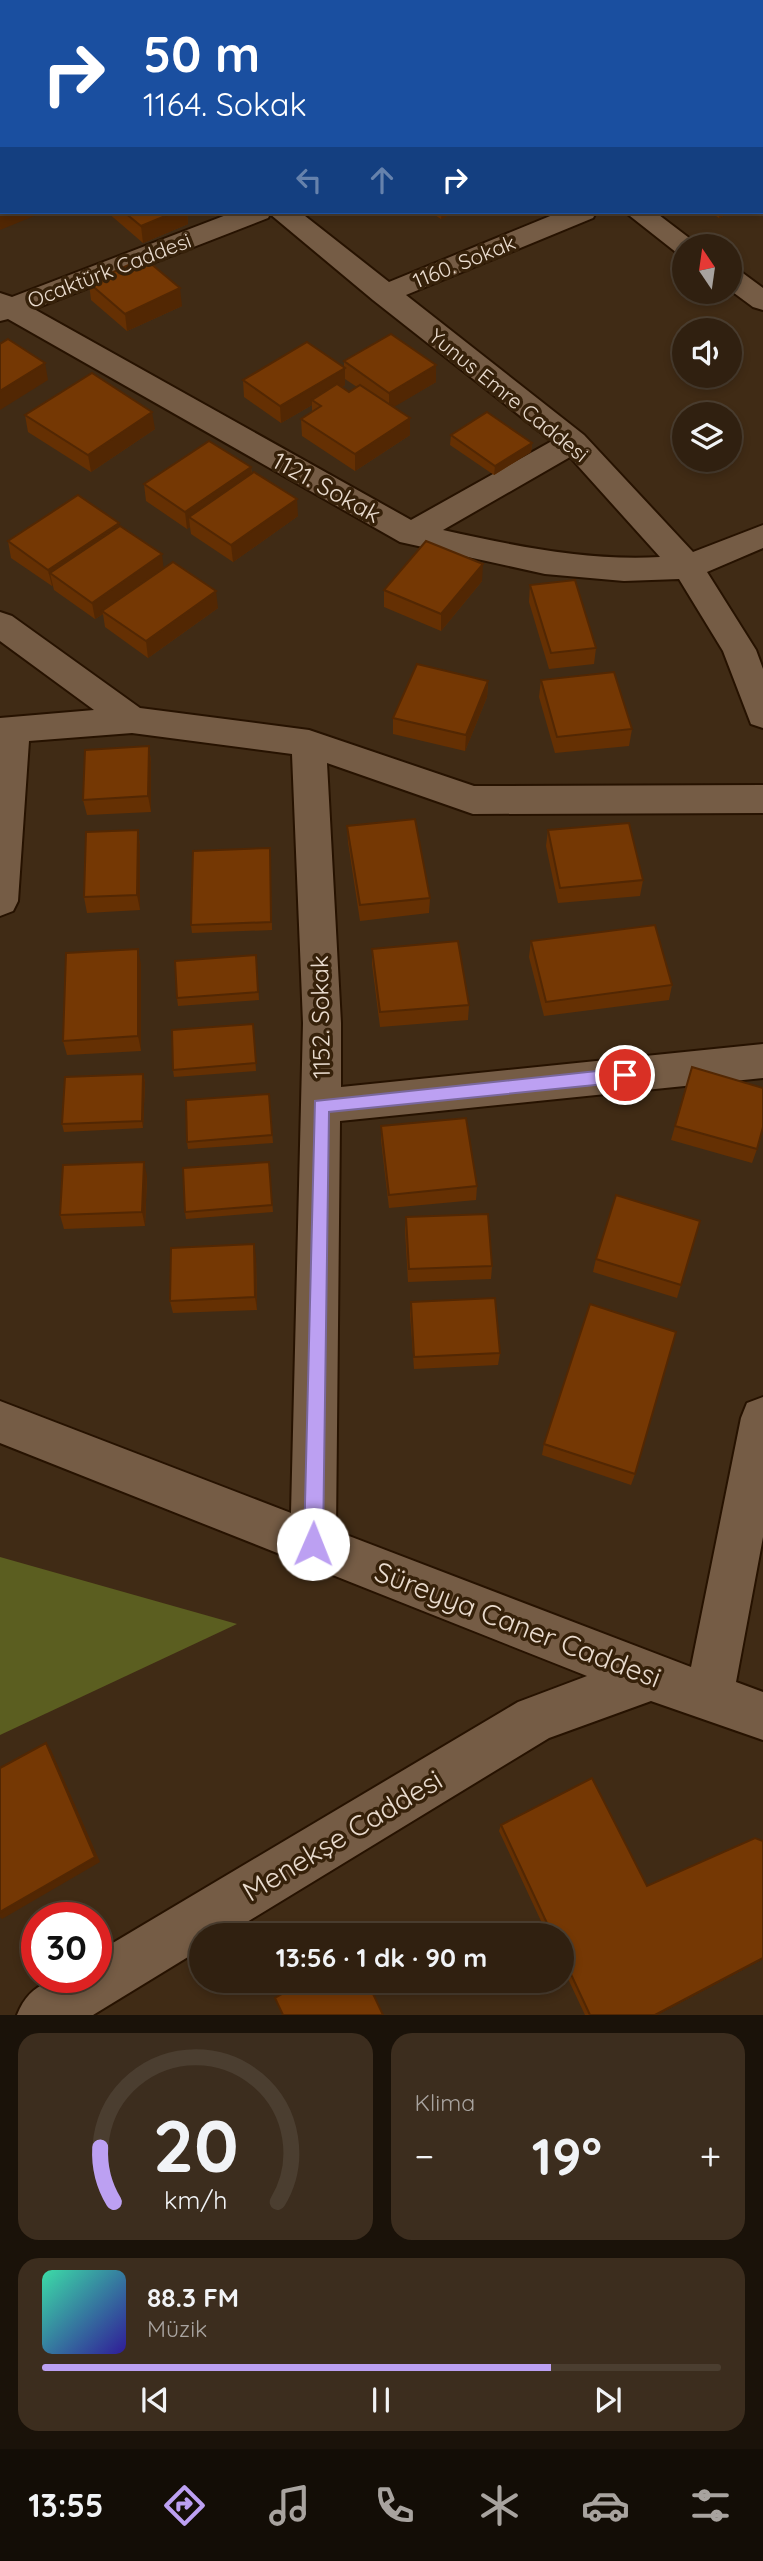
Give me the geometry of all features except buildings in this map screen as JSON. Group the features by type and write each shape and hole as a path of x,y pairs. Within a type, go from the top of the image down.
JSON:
{"street":[{"name":"Ocaktürk Caddesi","path":"3,308 253,214"},
{"name":"Yunus Emre Caddesi","path":"285,214 573,442 688,567 740,650 763,715"},
{"name":"1160. Sokak","path":"383,294 578,214"},
{"path":"641,214 672,236"},
{"path":"742,286 763,301"},
{"name":"1121. Sokak","path":"3,308 411,534 545,562 624,570 688,567 763,536"},
{"path":"411,534 573,442"},
{"path":"0,624 132,720"},
{"path":"0,901 6,731 132,720 309,743 473,800 763,799"},
{"name":"1152. Sokak","path":"309,743 322,1023 313,1544"},
{"path":"321,1106 763,1061"},
{"path":"709,1698 763,1418"},
{"name":"Süreyya Caner Caddesi","path":"0,1422 651,1677 763,1716"},
{"name":"Menekşe Caddesi","path":"43,2015 535,1719 651,1677"}],"shaded area":[{"path":"0,1557 237,1624 0,1735"}],"route":[{"path":"313,1544 321,1106 625,1075"}]}
